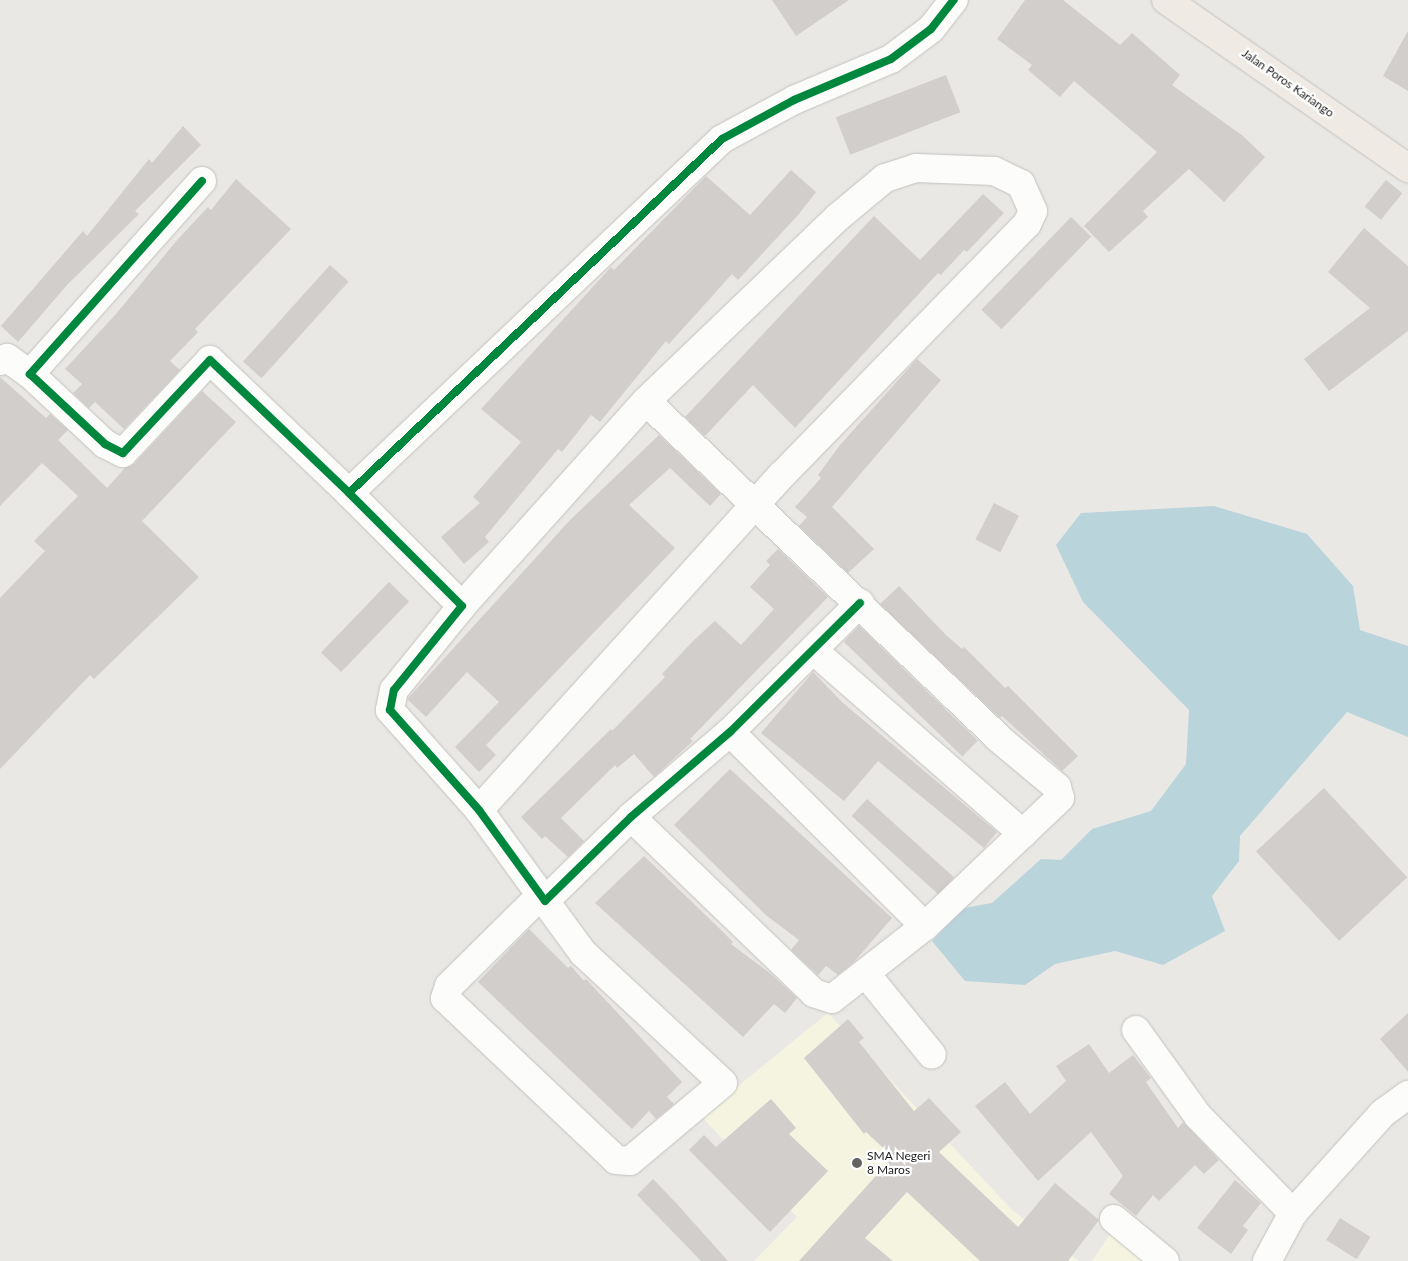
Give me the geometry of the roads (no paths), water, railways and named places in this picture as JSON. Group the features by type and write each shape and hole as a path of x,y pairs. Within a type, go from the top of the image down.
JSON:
{"main road":[{"name":"Jalan Poros Kariango","path":"1166,0 1408,168"}],"street":[{"path":"349,493 722,139 794,100 891,59 930,29 954,0"},
{"path":"479,810 756,504 1027,224 1033,211 1021,184 994,171 916,168 885,178 838,217 646,401 462,606 394,690 389,705 393,716 479,810 542,898 583,953 723,1083 630,1161 616,1160 445,998 449,986 542,898 631,817 730,732 860,603"},
{"path":"30,374 202,181"},
{"path":"0,361 7,358 30,374 105,444 123,453 210,360 349,493 462,606"},
{"path":"631,817 814,993 832,999 925,926 1057,803 1060,798 1057,787 997,737 860,603 646,401"},
{"path":"812,650 1024,834"},
{"path":"730,732 925,926"},
{"path":"866,974 932,1056"},
{"path":"1136,1030 1198,1116 1293,1213"},
{"path":"1267,1261 1293,1213 1383,1113 1408,1095"},
{"path":"1114,1218 1165,1261"}],"water":[{"path":"1214,506 1307,534 1353,586 1360,630 1408,646 1408,737 1347,712 1240,836 1239,861 1212,896 1225,931 1163,965 1115,951 1055,964 1025,985 965,981 932,941 964,908 992,903 1041,859 1061,860 1092,829 1151,811 1186,764 1189,710 1083,602 1056,545 1081,513"}],"place":[{"name":"SMA Negeri 8 Maros","path":"857,1163"}]}
